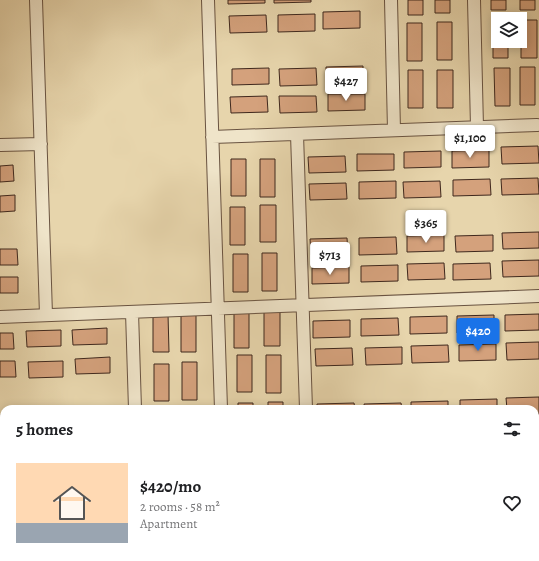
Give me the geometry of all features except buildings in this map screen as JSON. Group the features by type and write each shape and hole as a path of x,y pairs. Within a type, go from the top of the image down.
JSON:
{"lane":[{"path":"36,0 46,315"},
{"path":"208,0 221,405"},
{"path":"391,0 394,130"},
{"path":"474,0 477,127"},
{"path":"212,137 537,125"},
{"path":"297,134 306,405"},
{"path":"0,145 41,144"},
{"path":"0,317 539,296"},
{"path":"132,312 135,405"}]}
